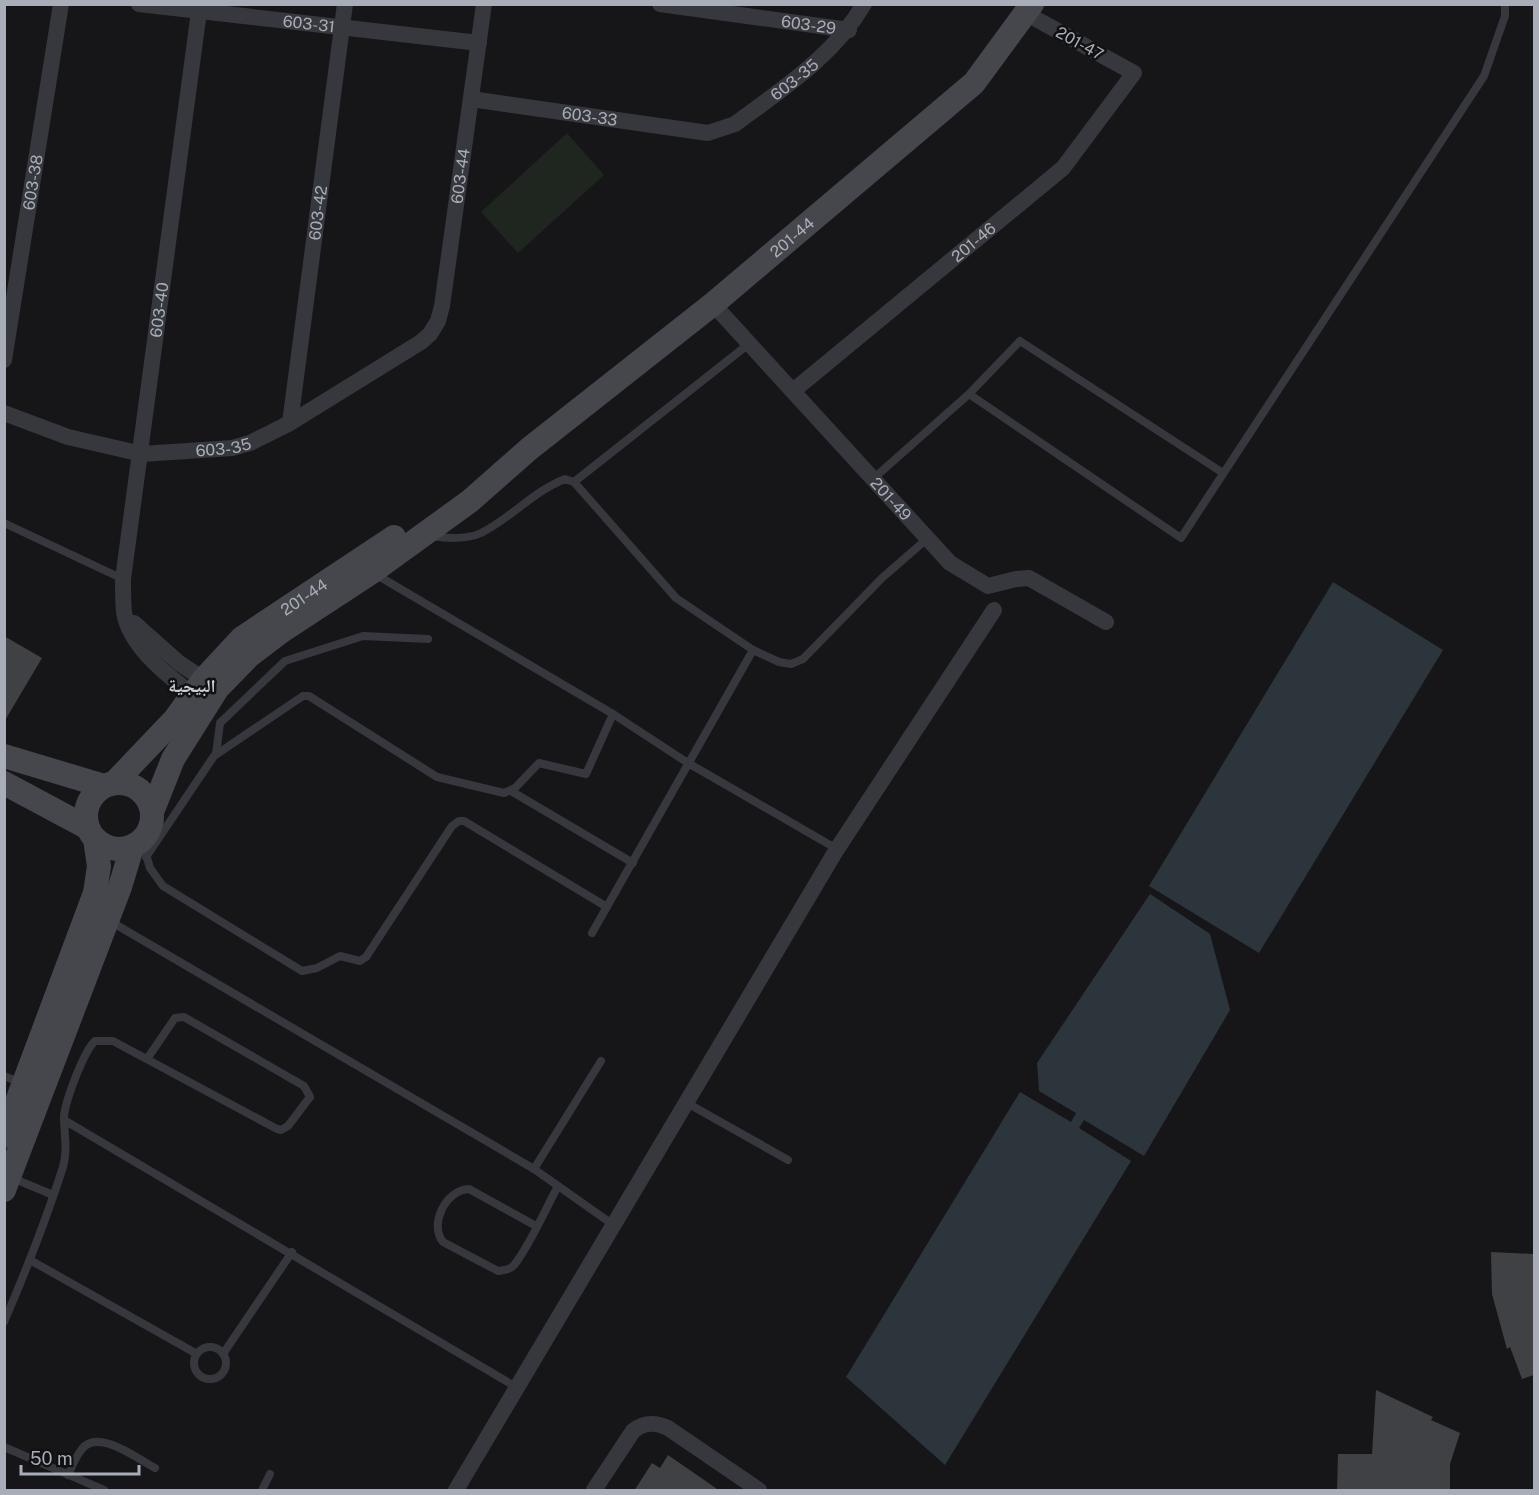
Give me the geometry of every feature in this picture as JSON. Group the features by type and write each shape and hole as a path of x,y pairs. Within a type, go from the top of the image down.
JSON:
{"street":[{"name":"603-38","path":"4,360 61,4"},
{"name":"603-31","path":"140,4 200,8 479,43"},
{"name":"603-42","path":"290,423 345,4"},
{"name":"603-44","path":"421,342 430,334 438,321 442,306 484,4"},
{"name":"603-29","path":"660,4 849,30"},
{"name":"603-35","path":"708,133 735,123 821,58 849,30 864,4"},
{"name":"603-40","path":"200,8 142,454 123,579 124,615 171,657 205,692"},
{"name":"201-47","path":"1029,9 1134,73"},
{"name":"201-44","path":"109,785 175,719 249,656 282,631 372,572 477,495 529,449 713,304 974,83 1029,9"},
{"name":"201-46","path":"793,390 1063,168 1134,73"},
{"name":"603-33","path":"471,99 708,133"},
{"name":"201-49","path":"713,304 950,563 988,586 1029,578 1106,622"},
{"name":"603-35","path":"4,413 68,437 142,454 232,448 250,443 290,423 421,342"},
{"name":"201-44","path":"152,812 205,692 242,638 529,449"},
{"path":"456,1491 837,849 994,610"},
{"path":"4,756 109,785 128,784 139,789 148,800 152,812 151,828 108,920 6,1180"},
{"path":"4,783 92,834 112,849 140,848"},
{"path":"4,1136 14,1080 95,893 99,866 86,814 90,801 109,785"},
{"path":"594,1491 633,1431 643,1425 655,1424 668,1428 759,1491"}],"lane":[{"path":"969,394 1180,537 1484,76 1505,16 1505,4"},
{"path":"874,478 969,394 1020,341 1223,473"},
{"path":"574,482 750,343"},
{"path":"423,535 448,538 481,533 549,485 565,479 574,482 676,598 753,650 779,662 791,664 803,659 882,578 927,538"},
{"path":"4,523 123,579"},
{"path":"372,572 613,714 688,763 837,849"},
{"path":"216,754 220,723 285,662 363,636 428,639"},
{"path":"592,933 753,650"},
{"path":"607,907 464,821 459,821 452,826 366,957 360,962 340,956 305,971 172,893 155,878 140,848 216,754 306,695 437,777 499,793 510,791 539,763 579,775 589,772 613,714"},
{"path":"510,791 633,863"},
{"path":"108,920 534,1169 615,1226"},
{"path":"4,1322 30,1260 66,1157 64,1120 67,1101 88,1050 95,1041 107,1039 281,1130 288,1126 310,1097 304,1086 184,1017 174,1018 147,1059"},
{"path":"534,1169 601,1061"},
{"path":"687,1103 788,1160"},
{"path":"64,1120 292,1252 516,1387"},
{"path":"6,1180 53,1195"},
{"path":"536,1226 468,1189 461,1189 451,1195 436,1222 437,1235 443,1242 498,1271 508,1270 514,1265 536,1226 558,1186"},
{"path":"224,1354 292,1252"},
{"path":"30,1260 197,1354"},
{"path":"214,1347 224,1354 226,1360 223,1372 219,1376 207,1378 197,1371 195,1359 197,1354 202,1349 214,1347"},
{"path":"68,1475 83,1447 90,1442 104,1440 155,1468"},
{"path":"4,1447 104,1491"},
{"path":"262,1491 270,1474"}],"shaded area":[{"path":"567,133 604,175 518,253 481,212"},
{"path":"1333,582 1443,650 1259,953 1149,886"},
{"path":"1150,894 1210,934 1230,1010 1144,1156 1084,1120 1079,1128 1131,1161 945,1465 846,1377 1020,1092 1071,1122 1076,1113 1039,1091 1037,1063"}],"building":[{"path":"4,636 42,658 4,722"},
{"path":"1491,1252 1534,1254 1534,1375 1522,1379 1510,1347 1507,1349 1492,1294"},
{"path":"1376,1390 1433,1417 1431,1420 1460,1433 1450,1464 1450,1491 1337,1491 1338,1454 1372,1454"},
{"path":"668,1455 720,1491 634,1491 652,1463 660,1468"}],"district":[{"name":"البيجية","path":"192,686"}]}
